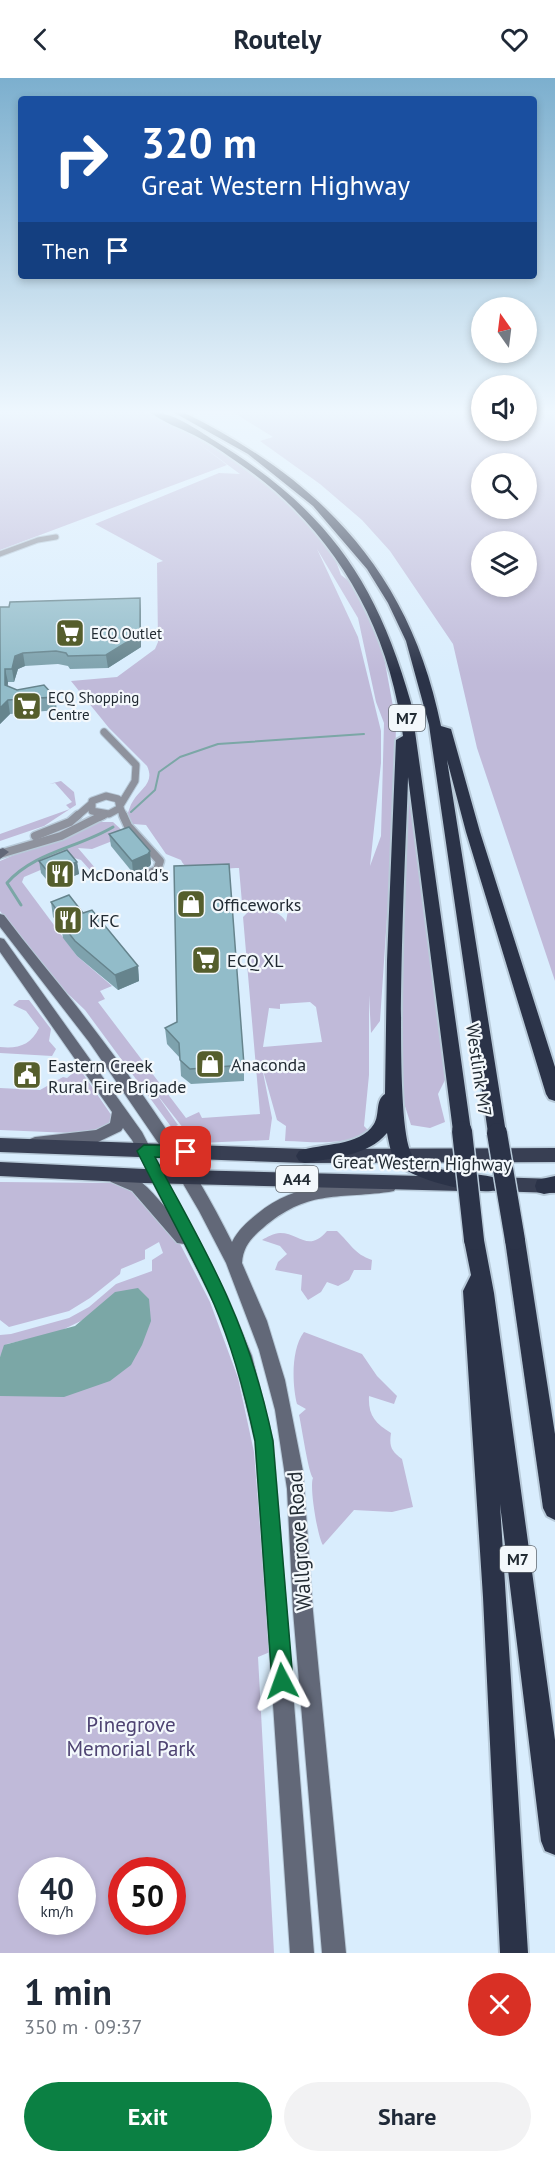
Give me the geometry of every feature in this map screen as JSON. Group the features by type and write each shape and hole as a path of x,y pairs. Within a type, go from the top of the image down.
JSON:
{"highway":[{"name":"Westlink M7","path":"290,500 321,531 352,570 376,611 393,655 405,703 555,1841"},
{"name":"Westlink M7","path":"311,500 341,528 368,561 388,591 412,642 425,681 440,760 555,1508"},
{"path":"425,681 437,703 473,832 555,1094"},
{"name":"M7","path":"402,1157 397,1144 393,1069 402,730 405,703"},
{"path":"525,997 555,1071"},
{"name":"M7","path":"305,1156 360,1143 375,1135 384,1124 393,1069"},
{"name":"Great Western Highway","path":"0,1145 305,1156 555,1155"},
{"path":"402,1157 422,1171 489,1184"},
{"name":"Great Western Highway","path":"0,1169 405,1184 551,1185"},
{"path":"480,1277 473,1291 495,1597 514,1953"}],"main road":[{"name":"Wallgrove Road","path":"0,918 34,966 73,1010 174,1152 253,1307 279,1387 294,1471 302,1600 334,1953"},
{"name":"Wallgrove Road","path":"0,942 120,1112 159,1176 221,1301 243,1356 264,1441 302,1953"},
{"path":"21,1146 67,1137 104,1135 116,1127 120,1112"},
{"path":"78,1172 133,1183 159,1208 198,1255"},
{"path":"234,1266 236,1246 243,1235 267,1214 293,1197 309,1192 371,1189 405,1184"}],"street":[{"path":"0,554 38,540 56,537"},
{"path":"1,852 68,833 121,806 138,777 136,765 104,732"},
{"path":"1,852 59,828 78,817 95,799 128,791"},
{"path":"109,796 118,799 128,826"},
{"path":"90,805 95,813 106,814 128,826 160,861 157,870 143,876"}],"green space":[{"path":"0,500 135,500 0,550"},
{"path":"155,500 284,500 301,515 333,553 341,575 354,585 382,646 396,723 393,881 387,917 380,1021 371,1033 369,995 369,1075 364,1126 370,1132 339,1141 285,1141 286,1126 277,1120 262,1067 272,1118 269,1140 199,1143 200,1140 187,1133 155,1092 178,1125 172,1128 85,1010 45,972 0,911 0,861 35,846 68,837 98,822 113,822 125,833 125,836 92,849 78,848 96,869 91,871 81,860 71,857 24,877 22,882 77,956 112,986 100,991 105,999 98,1002 186,1118 199,1112 202,1118 260,1114 243,917 249,911 270,911 279,914 286,922 289,904 242,903 239,868 198,870 190,868 181,860 166,854 146,825 133,824 127,815 136,796 148,781 147,766 109,728 71,681 117,677 155,649 158,642 157,563 163,561 95,524","holes":["317,549 358,618 376,702 384,723 381,836 370,866 381,763 381,731 358,637","310,1002 316,1007 322,1042 263,1047 269,1008 280,1009 280,1004"]},
{"path":"338,500 471,500 471,519 537,519 537,500 555,500 555,981 477,748 453,644 390,551 362,520"},
{"path":"61,781 74,792 76,805 70,809 66,805 72,802 55,783 49,784"},
{"path":"407,785 411,785 446,1078 438,1094 445,1122 430,1128 411,1125 403,1100 400,858 405,857"},
{"path":"70,809 44,826 0,841 0,834"},
{"path":"19,1000 29,1000 51,1029 49,1041 56,1049 52,1056 0,1053 0,1047 13,1047 28,1042 39,1028 26,1011 13,1005"},
{"path":"79,1068 112,1116 108,1126 95,1134 0,1130 0,1088 40,1090 63,1077 67,1078"},
{"name":"Pinegrove Memorial Park","path":"0,1182 111,1183 128,1186 139,1193 135,1195 138,1200 144,1198 177,1238 210,1302 238,1378 254,1452 270,1652 258,1657 274,1953 0,1953 0,1396 20,1395 87,1318 56,1333 7,1344 0,1357 0,1335 69,1318 89,1307 116,1284 152,1271 152,1260 163,1253 159,1242 145,1250 145,1259 121,1269 120,1274 90,1298 69,1311 9,1327 0,1320"},
{"path":"327,1231 337,1231 356,1251 372,1260 371,1270 354,1270 349,1280 338,1286 327,1282 321,1292 308,1300 301,1290 302,1275 275,1270 278,1262 287,1254 280,1246 262,1240 280,1233 314,1241"},
{"path":"304,1332 362,1354 377,1376 397,1396 394,1404 369,1396 370,1408 377,1422 391,1433 391,1445 393,1451 402,1459 413,1507 392,1512 354,1510 323,1545 313,1501 313,1478 299,1415 306,1409 297,1404 294,1387 295,1357"}],"shaded area":[{"path":"138,1288 149,1299 151,1321 131,1365 110,1381 64,1397 0,1396 0,1357 4,1345 75,1326 115,1292"}],"building":[{"name":"ECQ Outlet","path":"140,598 140,634 106,655 68,656 66,653 56,651 23,653 15,656 12,669 5,669 5,685 17,690 44,685 55,697 8,700 0,708 0,607 9,607 10,602"},
{"path":"129,827 150,851 132,861 109,834"},
{"path":"67,850 77,862 49,873 39,861"},
{"name":"ECQ XL","path":"229,864 244,1065 190,1069 180,1060 179,1043 165,1028 177,1022 174,866"},
{"path":"69,895 83,913 92,910 138,966 115,975 75,941 60,922 65,921 51,902"}],"waterway":[{"path":"131,812 155,790 159,772 180,757 218,744 364,734"},
{"path":"21,905 7,883 18,873 43,857 113,827"}],"place":[{"name":"ECQ Outlet","path":"70,633"},
{"name":"ECQ Shopping Centre","path":"27,706"},
{"name":"McDonald's","path":"60,874"},
{"name":"Officeworks","path":"191,904"},
{"name":"KFC","path":"68,920"},
{"name":"ECQ XL","path":"206,960"},
{"name":"Anaconda","path":"210,1064"},
{"name":"Eastern Creek Rural Fire Brigade","path":"27,1075"}],"route":[{"path":"186,1152 144,1151 221,1301 243,1356 256,1405 264,1441 282,1681"}]}
